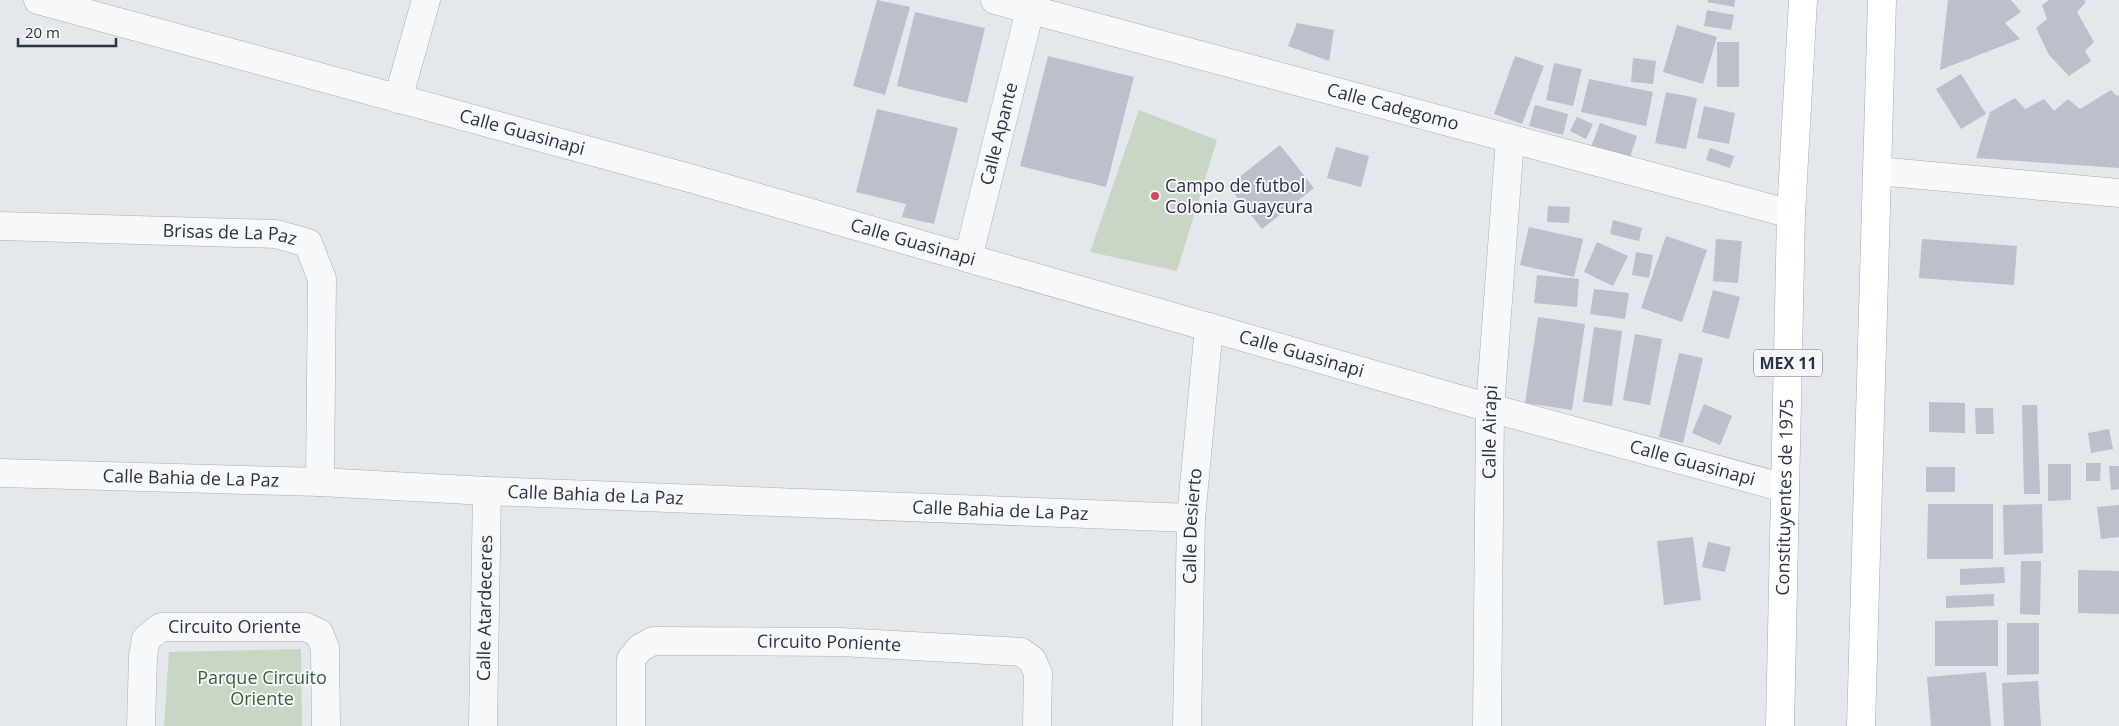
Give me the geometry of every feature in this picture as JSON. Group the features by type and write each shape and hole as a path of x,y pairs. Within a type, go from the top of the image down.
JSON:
{"main road":[{"name":"Constituyentes de 1975","path":"1780,726 1792,214 1802,0"},
{"path":"1861,726 1882,0"}],"street":[{"name":"Calle Guasinapi","path":"38,0 693,179 1490,408 1786,488"},
{"path":"398,99 426,0"},
{"name":"Calle Cadegomo","path":"995,0 1792,214"},
{"name":"Calle Apante","path":"968,258 1030,10"},
{"name":"Calle Airapi","path":"1487,726 1490,408 1510,139"},
{"path":"1878,171 2119,193"},
{"name":"Brisas de La Paz","path":"0,226 276,234 308,244 322,279 320,482"},
{"name":"Calle Desierto","path":"1186,726 1191,518 1209,327"},
{"name":"Calle Bahia de La Paz","path":"0,473 320,482 487,491 1191,518"},
{"name":"Calle Atardeceres","path":"482,726 487,491"},
{"name":"Circuito Oriente","path":"141,726 143,656 146,639 161,627 306,627 319,633 325,648 326,726"},
{"name":"Circuito Poniente","path":"631,726 631,659 640,648 653,641 673,641 840,642 1021,652 1032,660 1038,673 1036,726"}],"green space":[{"name":"Campo de futbol Colonia Guaycura","path":"1139,110 1217,140 1177,271 1090,252"},
{"name":"Parque Circuito Oriente","path":"301,649 302,726 164,726 169,652"}],"building":[{"path":"877,0 910,7 885,95 853,86"},
{"path":"1708,0 1735,0 1734,7 1707,2"},
{"path":"1948,0 2011,0 2021,12 2005,23 2020,39 1940,70"},
{"path":"2049,0 2084,0 2086,2 2077,12 2094,42 2085,51 2091,61 2069,76 2049,55 2036,28 2047,19 2042,5"},
{"path":"1707,10 1734,15 1731,30 1704,26"},
{"path":"915,12 985,28 967,103 897,86"},
{"path":"1297,23 1334,30 1329,61 1288,46"},
{"path":"1677,25 1717,37 1703,84 1663,72"},
{"path":"1717,42 1739,42 1739,87 1717,87"},
{"path":"1048,56 1134,77 1106,187 1020,166"},
{"path":"1515,56 1544,66 1522,124 1494,114"},
{"path":"1633,58 1656,61 1653,84 1631,82"},
{"path":"1554,63 1582,69 1573,106 1546,100"},
{"path":"1961,74 1986,114 1961,129 1936,89"},
{"path":"1589,79 1653,92 1646,126 1581,112"},
{"path":"2111,90 2117,96 2119,95 2119,168 1976,158 1990,112 2015,98 2025,109 2044,99 2054,111 2068,99 2080,109"},
{"path":"1666,92 1697,98 1686,149 1655,143"},
{"path":"1535,105 1568,114 1563,135 1529,126"},
{"path":"1704,106 1735,113 1729,144 1697,138"},
{"path":"877,109 958,128 934,224 902,217 906,204 856,192"},
{"path":"1577,117 1593,124 1586,139 1570,131"},
{"path":"1600,123 1637,136 1629,160 1591,147"},
{"path":"1280,145 1314,188 1262,229 1228,186"},
{"path":"1336,147 1369,156 1361,187 1327,178"},
{"path":"1710,148 1734,156 1730,168 1706,160"},
{"path":"1548,206 1570,207 1569,223 1547,222"},
{"path":"1613,220 1642,228 1639,241 1610,234"},
{"path":"1529,227 1583,239 1574,277 1520,265"},
{"path":"1666,236 1707,250 1682,322 1641,308"},
{"path":"1716,239 1742,241 1738,283 1713,281"},
{"path":"1922,239 2017,246 2014,285 1919,278"},
{"path":"1597,242 1628,256 1613,286 1584,272"},
{"path":"1636,252 1653,255 1649,278 1632,275"},
{"path":"1537,275 1579,279 1577,307 1534,303"},
{"path":"1594,289 1629,293 1625,319 1590,314"},
{"path":"1713,290 1740,297 1729,339 1702,332"},
{"path":"1538,317 1585,324 1572,410 1525,403"},
{"path":"1594,327 1622,331 1612,406 1583,402"},
{"path":"1635,334 1662,339 1650,405 1623,400"},
{"path":"1679,353 1703,358 1683,443 1659,437"},
{"path":"1929,402 1965,403 1965,433 1929,432"},
{"path":"1704,404 1732,416 1720,445 1692,433"},
{"path":"2022,405 2037,405 2040,494 2024,494"},
{"path":"1975,408 1993,408 1994,434 1976,434"},
{"path":"2109,429 2113,449 2091,453 2088,433"},
{"path":"2086,463 2101,463 2100,481 2086,481"},
{"path":"2048,464 2071,464 2071,500 2048,501"},
{"path":"2109,466 2119,466 2119,489 2111,490"},
{"path":"1926,467 1955,467 1955,492 1926,492"},
{"path":"1928,504 1993,504 1993,559 1927,559"},
{"path":"2042,504 2043,553 2004,555 2003,505"},
{"path":"2119,505 2119,537 2101,539 2097,507"},
{"path":"1693,537 1701,600 1664,605 1657,541"},
{"path":"1708,542 1731,547 1725,572 1702,567"},
{"path":"2021,561 2041,561 2040,615 2020,614"},
{"path":"2004,567 2005,583 1960,585 1960,569"},
{"path":"2078,570 2119,571 2119,614 2078,613"},
{"path":"1994,594 1994,606 1946,608 1946,596"},
{"path":"1998,620 1998,666 1935,666 1935,621"},
{"path":"2007,623 2039,623 2039,674 2007,675"},
{"path":"1986,672 1991,726 1931,726 1927,677"},
{"path":"2038,681 2041,726 2004,726 2002,683"}],"place":[{"name":"Campo de futbol Colonia Guaycura","path":"1155,196"}]}
